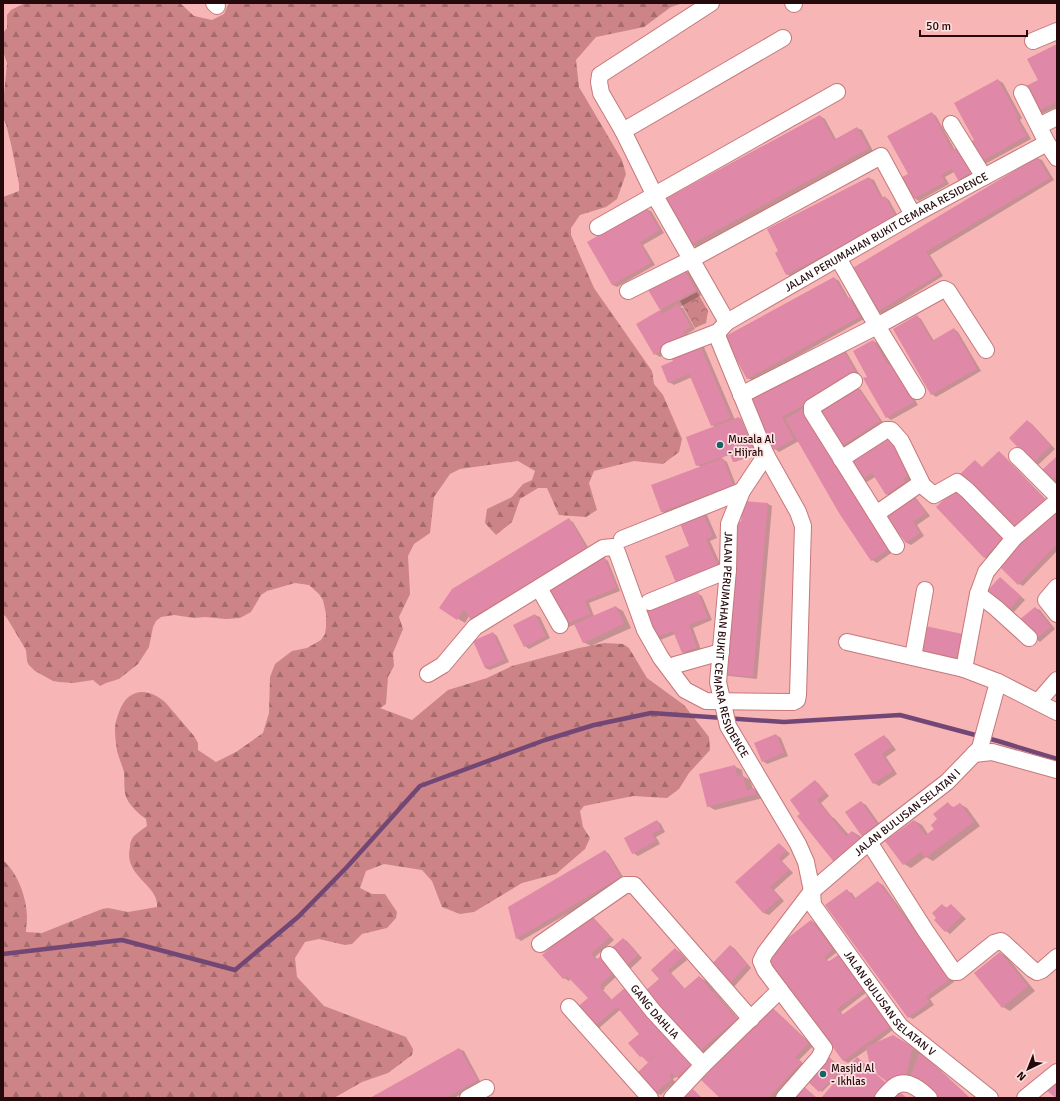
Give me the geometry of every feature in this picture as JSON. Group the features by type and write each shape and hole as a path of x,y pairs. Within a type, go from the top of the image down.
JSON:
{"street":[{"path":"428,674 443,665 475,627 603,548 613,547 617,552 644,630 661,658 685,690 706,701 725,714 793,702 796,700 798,695 803,526 798,512 766,456 718,338 722,327 692,259 655,196 623,131 601,93 599,82 600,75 711,3"},
{"path":"1033,41 1057,31"},
{"path":"623,131 783,38"},
{"path":"598,227 837,92"},
{"path":"1022,93 1047,143 1057,158"},
{"path":"1039,126 1057,117"},
{"path":"951,124 984,177"},
{"name":"JALAN PERUMAHAN BUKIT CEMARA RESIDENCE","path":"669,351 722,327 913,215 1047,143"},
{"path":"628,291 692,259 881,156 913,215"},
{"path":"838,258 917,391"},
{"path":"741,395 877,326 944,289 946,289 986,350"},
{"path":"854,381 811,409 896,546"},
{"path":"841,459 886,430 891,430 901,441 923,486 934,495 957,482 1014,538"},
{"name":"JALAN PERUMAHAN BUKIT CEMARA RESIDENCE","path":"766,456 742,491 729,524 728,570 718,682 725,714 798,844 806,862 812,891"},
{"path":"964,669 978,594 986,572 1014,538 1056,500 1017,456"},
{"path":"876,514 918,485 923,486"},
{"path":"622,540 742,491"},
{"path":"649,602 728,570"},
{"path":"1057,587 1046,600 1057,614"},
{"path":"539,588 560,625"},
{"path":"913,657 925,590"},
{"path":"978,594 1029,638"},
{"path":"847,642 964,669 998,682 1057,712"},
{"path":"675,665 720,652"},
{"path":"1038,702 1057,680"},
{"name":"JALAN BULUSAN SELATAN I","path":"780,990 765,970 761,961 765,953 812,891 869,842 947,782 977,751 987,725 998,682"},
{"path":"977,751 992,752 1057,770"},
{"path":"869,842 925,930 954,972 958,972 994,943 1001,941 1032,970 1037,972 1042,970 1057,957"},
{"path":"540,944 625,885 634,885 750,1019"},
{"name":"JALAN BULUSAN SELATAN V","path":"812,891 813,905 900,1026 990,1098"},
{"name":"GANG DAHLIA","path":"609,955 654,1011 704,1065"},
{"path":"672,1098 780,990 824,1048 819,1058 784,1098"},
{"path":"570,1007 650,1098"},
{"path":"1025,1098 1057,1072"},
{"path":"883,1098 896,1085 909,1084 922,1090 929,1098"},
{"path":"468,1098 486,1088"}],"green space":[{"path":"25,3 180,3 194,16 212,20 224,14 229,3 683,3 671,7 644,27 596,37 576,60 579,87 622,160 626,174 617,199 606,207 580,215 571,228 571,235 594,288 652,371 654,384 663,395 682,439 679,452 663,464 634,461 594,471 589,483 597,510 586,517 559,515 547,488 538,488 520,499 512,522 496,535 485,523 487,509 512,497 523,484 532,480 535,471 518,461 460,469 450,474 434,497 430,533 414,544 408,556 410,594 399,617 403,629 393,653 394,666 388,677 386,704 380,708 412,720 448,690 487,678 512,666 579,648 604,643 623,644 629,648 647,678 684,705 709,737 710,750 689,773 679,789 667,798 633,796 584,806 580,811 583,827 590,838 585,849 556,874 522,883 474,912 460,914 442,907 432,881 422,870 384,864 366,871 360,888 372,894 385,894 397,912 396,918 387,928 362,934 352,944 345,945 319,939 305,942 295,958 297,977 324,1006 406,1037 413,1049 412,1055 388,1073 362,1082 334,1098 3,1098 3,860 13,872 23,893 27,916 26,932 42,933 102,909 108,908 128,912 157,907 153,892 136,873 129,857 132,838 147,826 146,819 131,805 125,793 124,772 117,751 115,732 116,721 123,704 127,698 139,692 145,692 158,697 165,702 194,736 198,743 198,750 216,762 236,752 263,733 269,713 270,677 275,664 292,651 307,648 321,640 325,634 326,627 326,614 323,600 319,594 309,585 295,583 267,591 261,595 251,612 240,618 194,618 174,615 161,617 156,621 153,627 149,647 138,664 119,679 100,686 93,680 73,683 53,681 35,671 27,661 26,650 7,618 3,614 3,197 19,191 19,184 11,144 3,118 3,97 7,63 3,51 3,33 7,28 7,15 11,10"},
{"path":"697,292 708,311 706,323 695,328 680,301"}],"building":[{"path":"1057,44 1057,102 1036,112 1024,87 1038,80 1027,59"},
{"path":"998,79 1027,136 980,162 969,143 974,140 954,103"},
{"path":"932,112 952,150 957,148 971,173 958,180 952,169 941,175 945,182 913,199 902,177 908,174 887,136"},
{"path":"820,115 834,140 857,127 869,148 690,245 665,199"},
{"path":"1037,157 1050,178 926,252 940,274 877,312 851,269"},
{"path":"869,177 881,198 885,196 896,218 786,275 775,253 778,251 767,229"},
{"path":"646,208 660,230 640,242 651,263 612,285 587,242"},
{"path":"683,268 696,290 660,310 647,288"},
{"path":"834,277 847,299 849,297 860,317 747,379 724,337"},
{"path":"678,304 691,327 683,332 686,337 654,355 636,324 660,310 662,314"},
{"path":"917,315 932,341 954,328 977,369 931,395 893,329"},
{"path":"873,340 888,365 891,363 914,402 886,418 863,378 867,377 853,351"},
{"path":"699,343 731,418 711,426 689,374 668,383 661,366 673,361 670,355"},
{"path":"843,349 858,376 782,417 794,439 774,450 747,401"},
{"path":"857,386 880,421 840,447 817,411"},
{"path":"804,408 858,502 890,548 871,561 839,513 785,419"},
{"name":"Musala Al - Hijrah","path":"739,417 755,453 733,462 730,454 696,466 686,437"},
{"path":"1027,420 1051,446 1033,463 1009,438"},
{"path":"889,435 912,473 903,479 905,482 886,495 872,473 862,480 849,462"},
{"path":"999,451 1045,500 1015,529 960,474 975,460 982,467"},
{"path":"1057,456 1057,475 1051,481 1041,471"},
{"path":"723,458 733,485 661,512 651,485"},
{"path":"956,488 1004,539 984,558 936,507"},
{"path":"912,494 926,513 913,522 920,533 906,543 884,514"},
{"path":"743,501 768,503 753,677 723,674 736,521 741,522"},
{"path":"1052,508 1057,512 1057,544 1018,585 998,565"},
{"path":"702,511 713,536 706,539 718,565 676,583 665,556 689,546 679,521"},
{"path":"569,518 587,549 470,619 464,609 457,620 439,608 452,589"},
{"path":"604,557 617,588 585,601 591,614 563,625 547,585 573,569"},
{"path":"1000,577 1021,596 1007,612 986,592"},
{"path":"698,592 708,618 689,625 697,647 682,653 673,631 652,639 642,613"},
{"path":"616,606 624,624 583,643 574,624"},
{"path":"1035,607 1051,627 1035,640 1019,620"},
{"path":"535,614 546,636 524,647 513,625"},
{"path":"921,625 967,635 962,659 916,649"},
{"path":"493,632 505,660 485,668 473,641"},
{"path":"776,734 784,753 762,762 754,743"},
{"path":"884,735 892,747 882,754 893,771 873,784 854,754"},
{"path":"735,765 737,776 743,775 747,790 754,788 756,794 707,807 699,774"},
{"path":"815,780 826,793 817,800 846,836 852,831 861,841 834,862 797,816 800,814 790,800"},
{"path":"861,801 879,827 863,838 845,812"},
{"path":"948,802 952,808 960,803 974,822 925,858 921,852 903,865 885,841 914,820 926,835 934,829 931,825 937,819 933,814"},
{"path":"657,820 661,829 652,834 656,841 632,854 624,838"},
{"path":"779,843 786,851 779,858 789,870 770,887 780,898 763,913 735,882"},
{"path":"605,850 621,877 516,939 508,907"},
{"path":"878,881 950,979 926,997 930,1002 908,1018 825,905 847,889 854,899"},
{"path":"942,904 946,908 951,904 962,916 945,932 934,920 936,918 932,913"},
{"path":"589,913 610,937 591,954 596,960 603,954 613,973 600,985 600,987 611,1000 627,986 694,1062 676,1078 672,1073 669,1076 672,1079 655,1093 637,1073 659,1052 647,1062 642,1056 640,1057 628,1043 639,1034 617,1007 593,1028 576,1008 588,998 567,976 563,979 542,955"},
{"path":"811,920 833,949 824,957 828,962 838,955 863,990 837,1009 842,1015 868,996 891,1026 843,1061 767,959 784,938 785,940"},
{"path":"623,938 638,955 623,969 608,951"},
{"path":"730,945 747,965 727,987 708,968"},
{"path":"675,948 683,957 668,970 684,989 699,976 737,1019 697,1053 644,992 659,979 651,970"},
{"path":"1000,952 1028,986 1002,1008 974,973"},
{"path":"771,1007 809,1043 795,1057 802,1062 768,1098 720,1098 701,1080"},
{"path":"893,1035 913,1047 906,1076 887,1082 877,1074 875,1066 870,1066 866,1047"},
{"path":"459,1048 478,1080 446,1098 370,1098"},
{"path":"920,1051 969,1098 932,1098 910,1077"},
{"name":"Masjid Al - Ikhlas","path":"827,1055 842,1069 819,1092 805,1079"},
{"path":"857,1057 886,1083 876,1095 873,1098 821,1098"},
{"path":"1057,1080 1057,1098 1056,1098 1047,1091"},
{"path":"801,1084 817,1098 789,1098"},
{"path":"693,1089 702,1098 684,1098"},
{"path":"900,1092 907,1098 894,1098"}],"waterway":[{"path":"3,954 122,940 235,970 298,917 347,867 420,786 545,740 594,725 651,713 784,722 900,715 998,741 1057,759"}],"place":[{"name":"Musala Al - Hijrah","path":"720,445"},
{"name":"Masjid Al - Ikhlas","path":"823,1074"}]}
